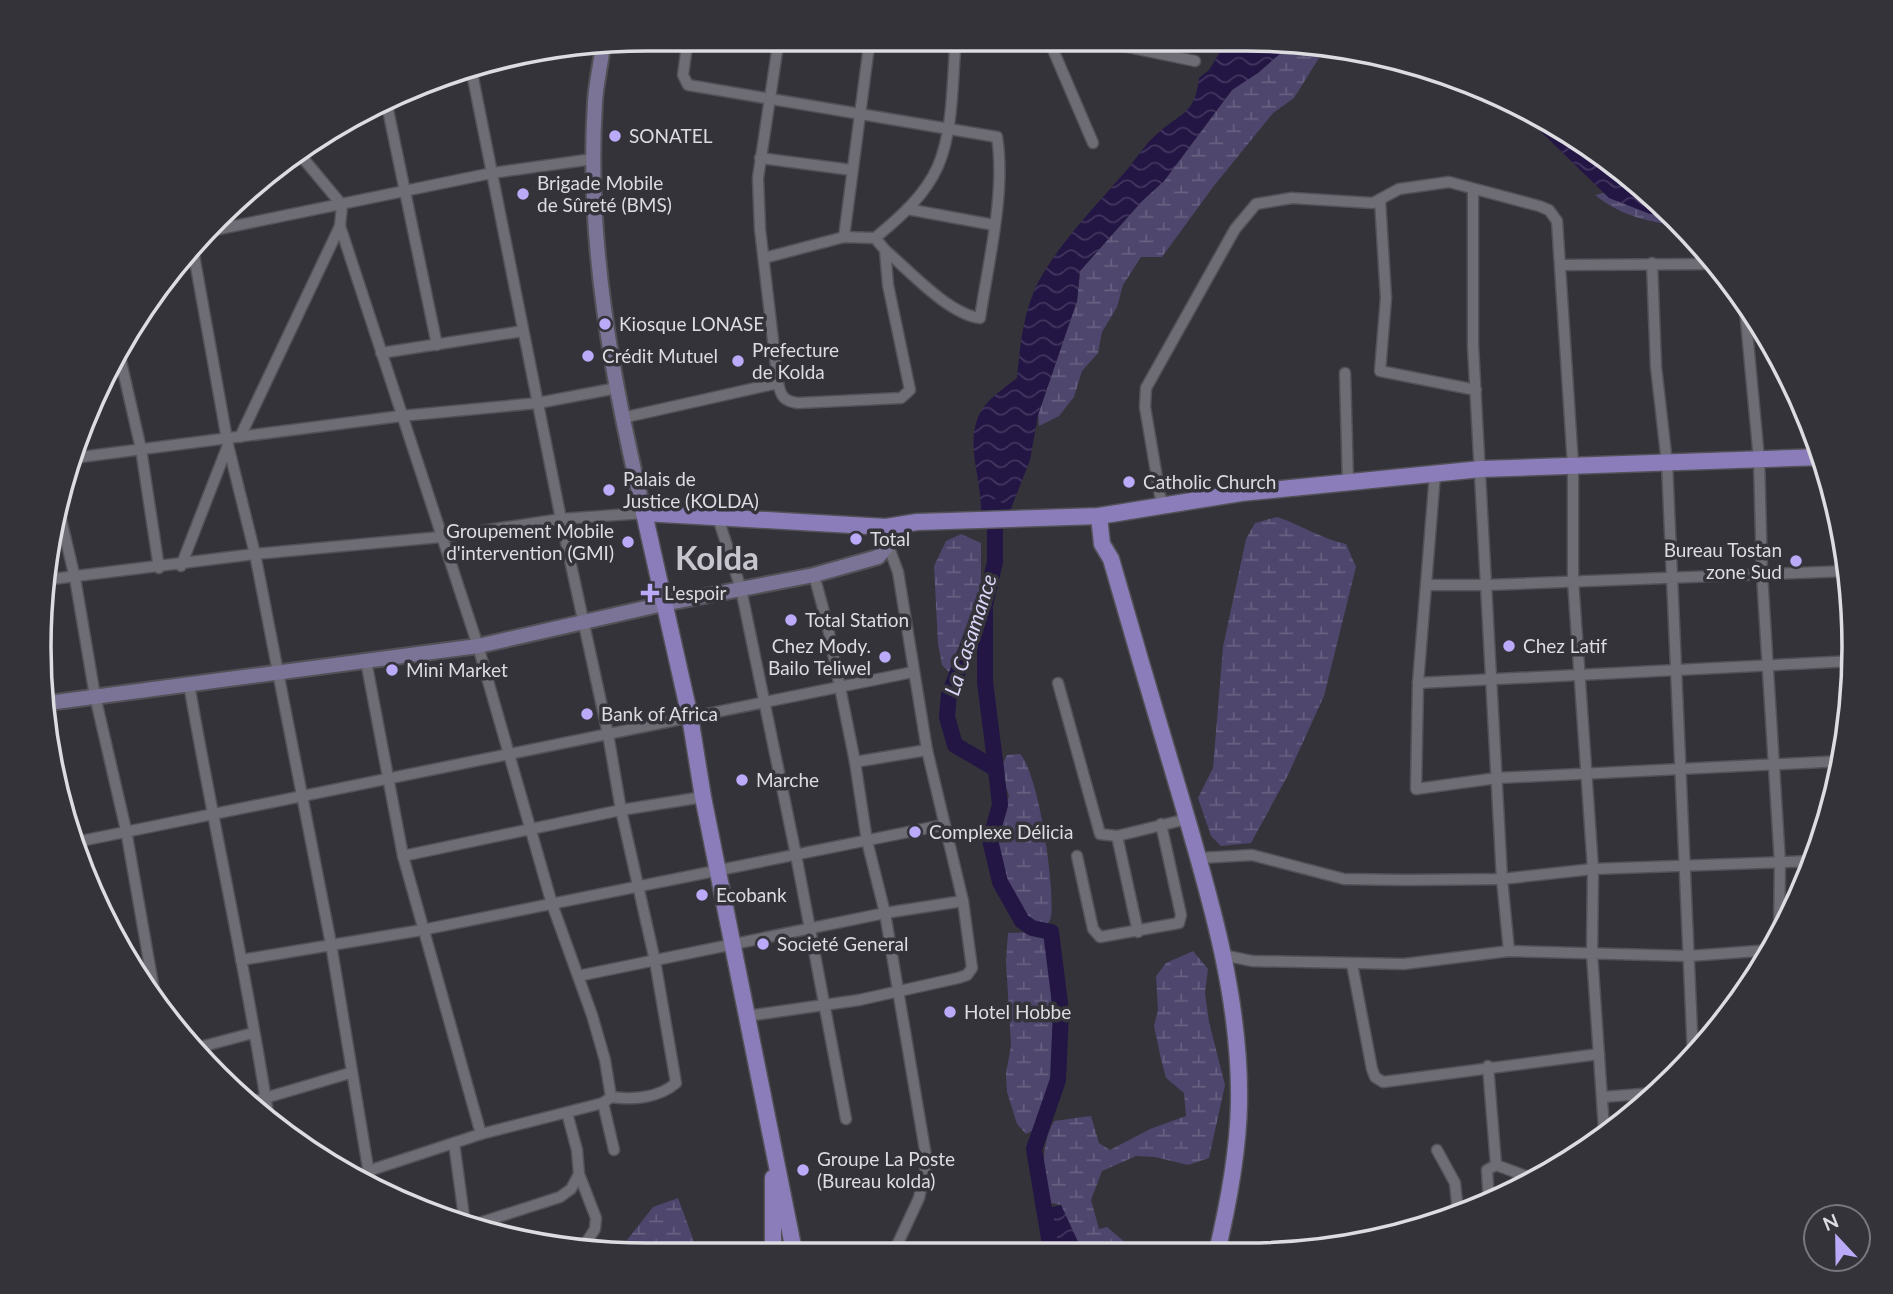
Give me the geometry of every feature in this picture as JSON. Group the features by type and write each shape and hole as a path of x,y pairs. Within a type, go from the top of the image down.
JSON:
{"main road":[{"path":"602,53 595,100 593,159 604,305 617,388 690,717 772,1151 788,1209 793,1243"},
{"path":"644,513 886,527 917,522 1070,519 1241,493 1481,469 1812,457"},
{"path":"1102,544 1105,515"},
{"path":"1105,515 1111,559 1199,858 1223,954 1236,1033 1239,1103 1236,1159 1218,1243"},
{"path":"1070,519 1083,525 1102,544 1111,559"},
{"path":"54,702 478,646 586,624 663,604 814,575 878,557 888,545 886,527"},
{"path":"772,1151 773,1243"}],"street":[{"path":"686,51 683,75 688,85 997,137 999,151 994,225 980,318 967,317 952,307 885,250 875,238"},
{"path":"777,51 760,158 760,229 778,383 781,396 787,401 799,403 901,398 910,390 888,285 885,250"},
{"path":"844,237 868,51"},
{"path":"764,258 844,237 875,238 907,209 926,187 939,165 947,127 955,51"},
{"path":"1054,51 1093,142"},
{"path":"1154,51 1195,61"},
{"path":"368,1171 481,1134 567,1113 607,1100 656,1094 676,1083 660,1006 655,961 621,810 586,624 561,519 473,77"},
{"path":"388,110 437,345"},
{"path":"760,158 852,170"},
{"path":"222,229 492,173 593,159"},
{"path":"240,437 340,226 342,205 304,160"},
{"path":"1162,507 1145,407 1146,388 1235,229 1256,204 1274,199 1373,203 1399,190 1449,183 1549,210 1557,221 1561,265 1573,465 1573,580 1593,869 1592,954 1604,1124"},
{"path":"1473,189 1476,390 1502,879 1509,951"},
{"path":"1380,200 1386,298 1380,371 1476,390"},
{"path":"907,209 994,225"},
{"path":"340,226 478,646 552,904 605,1060 614,1150"},
{"path":"195,259 228,441 255,554 331,944 369,1174"},
{"path":"1652,263 1657,367 1667,463 1689,956 1698,1035"},
{"path":"1561,265 1702,264"},
{"path":"1746,323 1759,459 1762,574 1780,863 1779,914"},
{"path":"380,353 523,331"},
{"path":"122,365 141,449 159,568"},
{"path":"1345,373 1348,482"},
{"path":"622,418 778,383"},
{"path":"81,457 228,441 240,437 401,416 538,403 617,388"},
{"path":"181,566 228,441"},
{"path":"1435,474 1418,683 1416,789 1497,778 1831,762"},
{"path":"55,579 181,566 255,554 441,537 561,519 644,513"},
{"path":"718,518 741,589 811,929 823,1006 846,1119"},
{"path":"63,527 75,578 95,696 126,830 152,980"},
{"path":"747,1016 823,1006 898,990 967,975 972,968 962,901 927,750 898,572 888,545"},
{"path":"1428,585 1837,571"},
{"path":"814,575 855,762 867,841 885,913 927,1162 919,1198 898,1243"},
{"path":"366,661 391,779 403,856 481,1134"},
{"path":"1418,683 1842,661"},
{"path":"83,840 913,672"},
{"path":"1058,683 1097,829 1105,836 1117,836 1187,819"},
{"path":"189,684 266,1105"},
{"path":"855,762 927,750"},
{"path":"403,856 621,810 703,797"},
{"path":"1077,856 1093,929 1100,937 1138,932 1181,920 1161,824"},
{"path":"241,960 422,930 943,825"},
{"path":"1117,836 1138,932"},
{"path":"1199,858 1252,855 1344,879 1502,879 1593,869 1802,862"},
{"path":"578,976 885,913 962,901"},
{"path":"1223,954 1252,961 1404,964 1509,951 1689,956 1758,951"},
{"path":"1352,964 1375,1077 1383,1082 1438,1076 1488,1066 1599,1054"},
{"path":"204,1046 253,1033"},
{"path":"1488,1066 1496,1165"},
{"path":"258,1098 350,1073"},
{"path":"1603,1097 1640,1094"},
{"path":"567,1113 577,1150 579,1174 596,1218 595,1229 588,1240"},
{"path":"454,1143 464,1215"},
{"path":"1437,1150 1455,1183 1457,1205"},
{"path":"1488,1192 1487,1170 1496,1165 1523,1175"},
{"path":"486,1221 560,1197 571,1189 579,1174"}],"green space":[{"path":"1282,52 1318,55 1319,58 1294,98 1273,113 1213,187 1162,257 1141,257 1123,285 1117,307 1102,332 1098,353 1082,371 1074,397 1059,416 1039,426 1038,415 1077,301 1080,271 1142,201 1164,181 1232,90"},
{"path":"1603,193 1657,215 1666,223 1626,213 1595,195"},
{"path":"1277,517 1346,544 1356,567 1324,696 1288,775 1251,843 1221,846 1211,836 1198,798 1213,768 1223,647 1246,539 1255,523"},
{"path":"961,534 981,543 981,587 949,672 942,665 938,644 934,566 946,541"},
{"path":"1020,754 1033,784 1048,858 1051,917 1043,930 1032,922 1005,883 996,835 1009,796 1000,769 1007,755"},
{"path":"1038,932 1047,937 1056,1062 1053,1081 1034,1130 1026,1134 1017,1124 1007,1092 1006,1074 1011,1045 1006,961 1008,933"},
{"path":"1193,951 1208,969 1205,993 1209,1022 1225,1085 1209,1158 1188,1165 1155,1157 1136,1156 1102,1171 1091,1200 1099,1229 1107,1227 1126,1243 1078,1243 1061,1205 1051,1203 1048,1193 1044,1162 1046,1141 1054,1121 1091,1116 1099,1143 1110,1150 1150,1129 1186,1116 1184,1093 1166,1078 1154,1026 1158,1010 1156,976 1166,963"},
{"path":"678,1198 695,1243 622,1242 627,1240 653,1207"}],"water":[{"path":"1221,51 1282,52 1258,73 1232,90 1164,181 1142,201 1080,271 1077,301 1038,415 1030,460 1010,511 981,511 974,456 975,428 987,403 1017,378 1026,314 1040,279 1075,230 1148,142 1190,106 1199,78 1209,70"},
{"path":"1535,126 1609,174 1657,215 1609,198"},
{"path":"1061,1205 1078,1243 1046,1243 1037,1211"}],"waterway":[{"name":"La Casamance","path":"995,507 995,562 985,605 949,694 947,717 955,745 996,769 1000,805 990,840 1000,882 1022,921 1032,928 1051,932 1061,1011 1058,1080 1034,1149 1050,1243"},
{"path":"985,611 985,682 996,769"}],"place":[{"name":"SONATEL","path":"615,136"},
{"name":"Brigade Mobile de Sûreté (BMS)","path":"523,194"},
{"name":"Kiosque LONASE","path":"605,324"},
{"name":"Crédit Mutuel","path":"588,356"},
{"name":"Prefecture de Kolda","path":"738,361"},
{"name":"Catholic Church","path":"1129,482"},
{"name":"Palais de Justice (KOLDA)","path":"609,490"},
{"name":"Total","path":"856,539"},
{"name":"Groupement Mobile d'intervention (GMI)","path":"628,542"},
{"name":"Bureau Tostan zone Sud","path":"1796,561"},
{"name":"L'espoir","path":"650,593"},
{"name":"Total Station","path":"791,620"},
{"name":"Chez Latif","path":"1509,646"},
{"name":"Chez Mody. Bailo Teliwel","path":"885,657"},
{"name":"Mini Market","path":"392,670"},
{"name":"Bank of Africa","path":"587,714"},
{"name":"Marche","path":"742,780"},
{"name":"Complexe Délicia","path":"915,832"},
{"name":"Ecobank","path":"702,895"},
{"name":"Societé General","path":"763,944"},
{"name":"Hotel Hobbe","path":"950,1012"},
{"name":"Groupe La Poste (Bureau kolda)","path":"803,1170"}],"district":[{"name":"Kolda","path":"717,558"}]}
